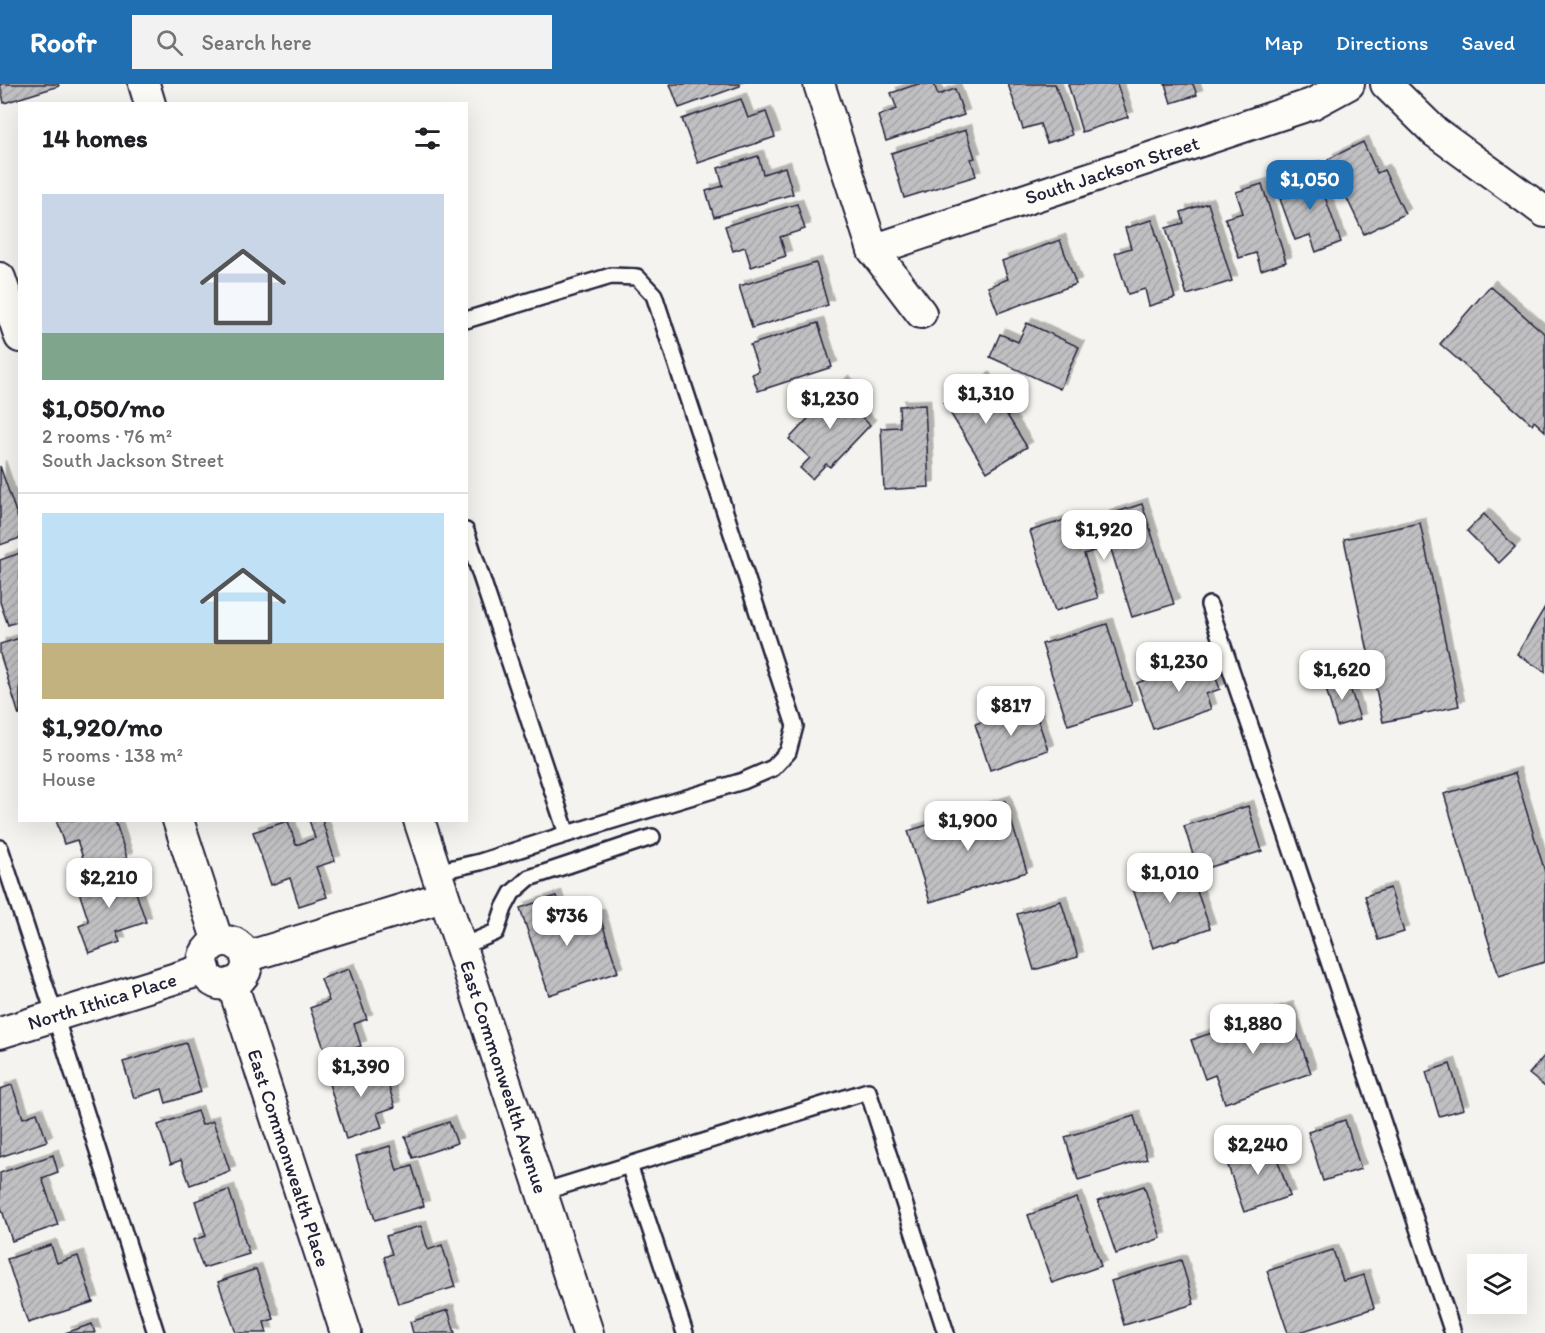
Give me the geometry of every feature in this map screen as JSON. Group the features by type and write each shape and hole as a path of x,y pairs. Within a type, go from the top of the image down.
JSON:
{"street":[{"path":"144,84 149,102"},
{"path":"819,84 873,250 921,313"},
{"name":"South Jackson Street","path":"873,250 1312,104 1349,84"},
{"path":"1386,84 1435,132 1545,212"},
{"path":"0,278 18,331"},
{"path":"179,822 218,942"},
{"name":"East Commonwealth Avenue","path":"420,822 588,1333"},
{"path":"239,970 238,946 232,942 218,942 207,951 204,958 204,969 210,978 223,984 239,970 440,884"},
{"name":"North Ithica Place","path":"0,1033 204,969"},
{"name":"East Commonwealth Place","path":"239,970 346,1333"}],"lane":[{"path":"440,884 480,862 742,781 773,768 788,752 795,726 654,295 637,277 611,276 468,319"},
{"path":"468,537 567,834"},
{"path":"1209,605 1453,1333"},
{"path":"461,947 496,932 512,893 529,878 652,837"},
{"path":"0,848 156,1333"},
{"path":"542,1192 868,1091 946,1333"},
{"path":"629,1165 685,1333"}],"building":[{"path":"0,84 58,84 59,86 4,103"},
{"path":"670,84 740,84 740,86 679,108"},
{"path":"918,84 934,84 938,95 955,89 964,115 886,141 878,116 897,109 891,93"},
{"path":"1008,84 1055,84 1072,135 1047,143 1040,124 1023,129"},
{"path":"1068,84 1117,84 1128,117 1082,132"},
{"path":"1165,84 1193,84 1197,95 1171,103"},
{"path":"741,99 748,118 766,112 775,137 698,163 682,119"},
{"path":"966,130 975,158 971,159 976,176 904,198 891,153"},
{"path":"1363,142 1377,173 1384,170 1405,214 1364,234 1328,159"},
{"path":"758,156 763,174 785,167 793,194 714,217 706,191 723,186 718,168"},
{"path":"1314,166 1341,242 1316,252 1310,235 1295,240 1280,199 1298,193 1291,174"},
{"path":"1262,184 1286,262 1261,270 1256,253 1239,258 1225,218 1243,213 1236,192"},
{"path":"1208,203 1232,281 1187,295 1166,228 1184,223 1181,212"},
{"path":"797,204 805,229 780,237 786,256 751,267 745,247 733,251 725,226"},
{"path":"1152,220 1175,298 1149,306 1145,289 1128,294 1115,253 1131,248 1125,228"},
{"path":"1060,240 1076,284 998,313 988,287 1008,279 1002,261"},
{"path":"816,263 828,305 752,328 739,286"},
{"path":"1490,286 1545,334 1545,431 1534,421 1532,424 1440,344"},
{"path":"818,323 832,367 758,391 752,374 759,371 750,345"},
{"path":"1027,323 1079,347 1060,389 990,357 1000,334 1018,342"},
{"path":"984,378 1027,447 987,472 944,403"},
{"path":"843,381 863,399 853,409 870,425 830,467 826,464 812,479 800,468 810,458 789,439"},
{"path":"925,405 929,487 884,490 881,428 900,427 899,406"},
{"path":"0,466 18,518 18,539 0,545"},
{"path":"1142,504 1174,604 1132,617 1110,546 1084,554 1098,598 1055,611 1030,531 1071,518 1077,536 1107,527 1104,516"},
{"path":"1484,514 1515,547 1499,563 1467,531"},
{"path":"1420,523 1459,706 1383,722 1344,539"},
{"path":"18,554 18,622 8,625 0,602 0,560"},
{"path":"1545,607 1545,672 1517,654"},
{"path":"1107,624 1132,705 1068,725 1042,644"},
{"path":"18,639 18,712 0,654 0,644"},
{"path":"1208,657 1220,689 1206,694 1211,709 1153,729 1137,683"},
{"path":"1346,675 1360,719 1337,726 1324,682"},
{"path":"1033,705 1048,750 990,770 975,724"},
{"path":"1515,773 1545,872 1545,962 1499,976 1444,794"},
{"path":"1005,801 1027,872 930,902 908,831"},
{"path":"1248,806 1262,851 1198,871 1184,826"},
{"path":"57,822 116,822 127,858 87,870 77,840 64,844"},
{"path":"288,822 296,845 315,838 310,822 323,822 335,861 316,867 327,897 299,906 290,878 271,885 253,832"},
{"path":"1186,860 1210,928 1153,948 1130,880"},
{"path":"128,869 146,922 116,932 120,942 89,953 79,926 89,922 77,886"},
{"path":"1390,888 1404,932 1378,940 1365,896"},
{"path":"556,896 565,925 599,914 618,972 549,995 520,908"},
{"path":"1061,901 1078,957 1034,970 1017,914"},
{"path":"349,969 367,1019 354,1024 361,1046 327,1057 310,1008 329,1001 321,979"},
{"path":"1288,1007 1311,1073 1225,1103 1215,1075 1205,1079 1191,1040"},
{"path":"186,1043 201,1092 166,1103 162,1089 134,1098 123,1062"},
{"path":"1545,1055 1545,1087 1529,1074"},
{"path":"381,1060 395,1107 377,1113 382,1127 346,1139 327,1077"},
{"path":"1450,1064 1464,1109 1439,1116 1426,1072"},
{"path":"12,1085 23,1118 37,1113 47,1141 0,1157 0,1089"},
{"path":"197,1111 202,1125 213,1121 230,1171 190,1185 181,1160 171,1164 158,1125"},
{"path":"1134,1116 1147,1159 1078,1180 1065,1137"},
{"path":"1345,1120 1361,1169 1323,1181 1308,1132"},
{"path":"449,1122 457,1143 413,1158 405,1137"},
{"path":"1271,1141 1290,1196 1244,1212 1225,1157"},
{"path":"390,1146 397,1171 412,1166 424,1206 375,1220 356,1156"},
{"path":"53,1155 58,1172 42,1178 58,1225 12,1241 0,1204 0,1173"},
{"path":"1144,1186 1161,1238 1116,1254 1098,1201"},
{"path":"229,1190 249,1254 203,1268 193,1240 206,1236 195,1201"},
{"path":"1077,1198 1101,1266 1052,1283 1028,1215"},
{"path":"421,1226 428,1250 442,1245 455,1287 398,1304 384,1257 392,1254 386,1236"},
{"path":"51,1245 57,1263 78,1256 93,1302 28,1323 7,1259"},
{"path":"1333,1250 1343,1281 1364,1275 1374,1308 1297,1333 1288,1333 1267,1271"},
{"path":"1181,1260 1194,1304 1124,1325 1111,1281"},
{"path":"256,1269 274,1319 264,1322 267,1333 236,1333 218,1282"},
{"path":"448,1310 455,1333 413,1333 410,1322"},
{"path":"92,1324 95,1333 65,1333"}]}
